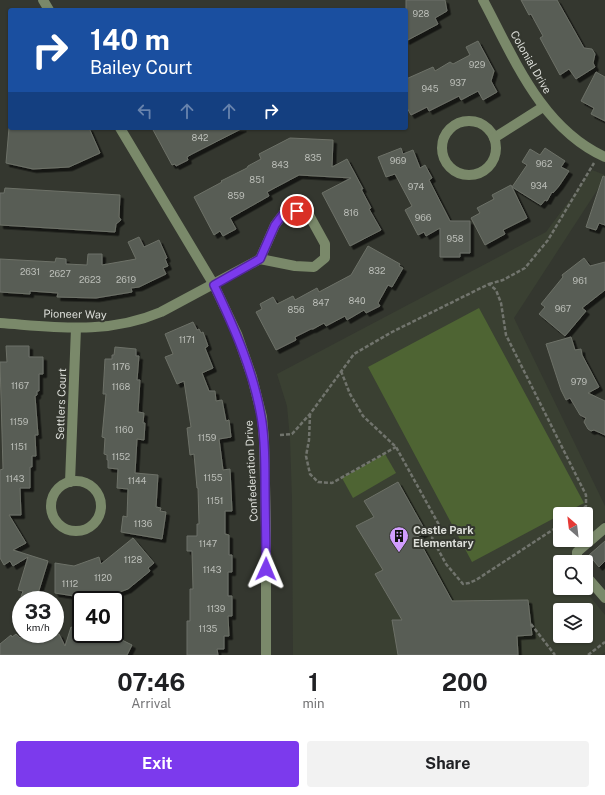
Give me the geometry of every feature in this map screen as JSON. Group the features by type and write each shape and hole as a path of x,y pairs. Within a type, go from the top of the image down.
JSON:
{"street":[{"name":"Colonial Drive","path":"483,0 529,86 543,108 570,135 601,155"},
{"path":"494,138 543,108"},
{"path":"467,121 476,122 490,130 494,138 496,147 495,156 491,164 480,172 467,175 458,172 450,167 445,159 443,150 445,138 452,128 459,123 467,121"},
{"name":"Confederation Drive","path":"121,130 214,285 237,334 252,377 262,417 264,439 266,655"},
{"path":"297,211 309,215 325,244 325,258 314,267 295,266 260,259 275,225 284,213 297,211"},
{"name":"Pioneer Way","path":"0,323 76,328 116,326 147,318 161,312 214,285 260,259"},
{"name":"Settlers Court","path":"70,482 76,328"},
{"path":"78,481 90,485 98,494 101,502 99,518 90,527 79,532 63,528 52,515 52,498 62,485 70,482 78,481"},
{"path":"577,555 577,552 605,528"},
{"path":"593,584 605,598"}],"path":[{"path":"280,435 292,434 310,414 354,354 392,332 489,284 503,280 525,268 544,246 601,155"},
{"path":"489,284 496,290 501,303 506,335 586,494 585,507"},
{"path":"341,371 350,394 363,416 396,447 439,525 432,538 446,564 463,584 469,584 476,580 553,530"},
{"path":"310,414 309,440 306,456 310,474 318,482 332,483 396,447"},
{"path":"531,624 555,655"},
{"path":"588,655 605,642"}],"shaded area":[{"path":"592,170 605,175 605,178 514,318 605,506 605,520 593,533 593,507 553,507 553,547 579,547 572,555 553,555 553,595 589,595 605,615 605,652 601,655 293,655 290,439 287,406 277,374 546,232"}],"green space":[{"path":"479,308 584,503 576,507 553,507 553,519 472,562 368,367"},
{"path":"385,454 396,473 353,498 342,478"}],"building":[{"path":"406,0 445,0 447,11 435,18 438,24 408,40 408,8 406,8"},
{"path":"521,0 557,0 584,48 592,49 595,54 593,63 595,67 576,79 569,69 560,75 540,38 543,36 531,14 529,15"},
{"path":"478,41 494,71 491,81 497,92 483,100 478,91 461,100 459,96 429,111 427,107 411,115 408,110 408,78 433,67 435,71 450,62 453,64 470,55 466,47"},
{"path":"596,72 605,77 605,121 591,114 594,108 581,101"},
{"path":"9,130 90,130 100,153 69,167 33,169 6,163"},
{"path":"153,130 239,130 192,154 187,157 188,160 176,166 175,164 172,165"},
{"path":"290,138 333,140 332,167 347,159 363,189 361,189 371,208 369,209 381,230 350,246 322,193 351,178 299,175 267,192 269,196 230,218 236,229 223,236 220,231 214,235 194,197 247,168 261,159 259,154"},
{"path":"401,148 403,154 413,150 420,168 425,165 432,178 429,180 450,221 470,221 470,253 460,253 460,257 440,257 440,228 426,236 424,232 418,235 405,210 412,206 395,174 386,177 378,157"},
{"path":"545,148 565,161 561,167 569,171 559,186 553,193 552,192 547,201 545,200 541,205 512,187 527,165 522,162 530,149 540,155"},
{"path":"603,176 605,177 605,225 599,223 596,230 586,227"},
{"path":"511,185 527,218 503,230 505,234 485,245 471,218 480,213 477,208 494,199 492,195"},
{"path":"5,188 120,195 119,217 121,220 116,224 115,232 0,225 0,193 4,193"},
{"path":"139,237 144,247 159,240 167,258 165,259 168,266 163,268 166,274 139,287 131,288 132,292 96,298 57,297 58,293 30,291 30,294 0,292 0,259 55,262 56,258 66,259 66,264 87,265 88,254 102,254 102,265 136,259 128,242"},
{"path":"368,246 400,264 399,266 403,268 392,287 388,285 378,303 380,306 366,313 364,310 347,320 345,316 326,326 324,323 295,337 296,340 276,350 256,312 262,309 260,304 273,297 277,304 293,296 295,300 317,288 319,292 351,275"},
{"path":"584,258 590,266 605,262 605,290 582,308 586,311 565,336 539,314 545,307 541,304 563,277 562,275"},
{"path":"193,322 197,330 199,329 201,333 203,332 208,346 205,348 213,368 202,373 209,391 215,391 216,401 222,400 226,421 229,420 231,437 219,439 223,470 230,469 232,511 225,511 225,534 229,535 229,555 232,555 232,572 228,572 228,596 232,596 232,616 228,616 229,636 224,636 224,649 217,649 218,655 187,655 187,621 190,621 190,589 193,589 192,551 187,551 187,536 197,536 197,524 199,524 198,488 194,454 190,455 187,428 191,427 184,381 177,384 165,357 173,354 165,334"},
{"path":"571,337 575,350 581,349 582,355 599,387 588,393 605,401 605,435 588,429 584,422 586,418 580,415 570,398 566,400 561,390 546,344"},
{"path":"6,346 29,346 29,357 43,357 43,374 39,374 39,391 37,391 37,395 35,396 38,435 35,435 36,456 32,456 32,467 30,467 30,488 20,488 21,515 9,515 26,543 13,550 48,561 39,591 18,590 28,557 13,566 10,561 4,565 0,558 0,470 3,469 0,362 7,362"},
{"path":"115,347 136,349 136,356 139,356 137,380 140,380 138,412 144,413 143,423 145,423 144,440 137,439 135,473 158,475 156,507 161,508 160,511 166,512 162,539 121,532 123,516 127,517 128,489 117,488 118,469 108,468 107,455 104,454 105,438 102,437 106,394 103,394 105,359 112,359"},
{"name":"Castle Park Elementary","path":"398,482 426,532 417,537 452,601 528,600 532,635 517,636 518,655 398,655 392,620 402,620 375,574 383,570 356,526 374,517 364,501"},
{"path":"133,538 154,563 148,568 150,571 128,589 122,591 72,591 72,596 64,594 64,591 55,591 55,563 74,566 99,557 101,564"},
{"path":"605,541 605,561 599,567 593,560 593,555 589,555"},
{"path":"71,627 72,643 124,643 124,641 132,645 127,655 0,655 0,644 11,635 12,643 64,643 65,646"}],"place":[{"name":"Castle Park Elementary","path":"399,553"}],"route":[{"path":"266,569 264,439 262,417 252,377 237,334 214,285 260,259 275,225 284,213 297,211"}]}
